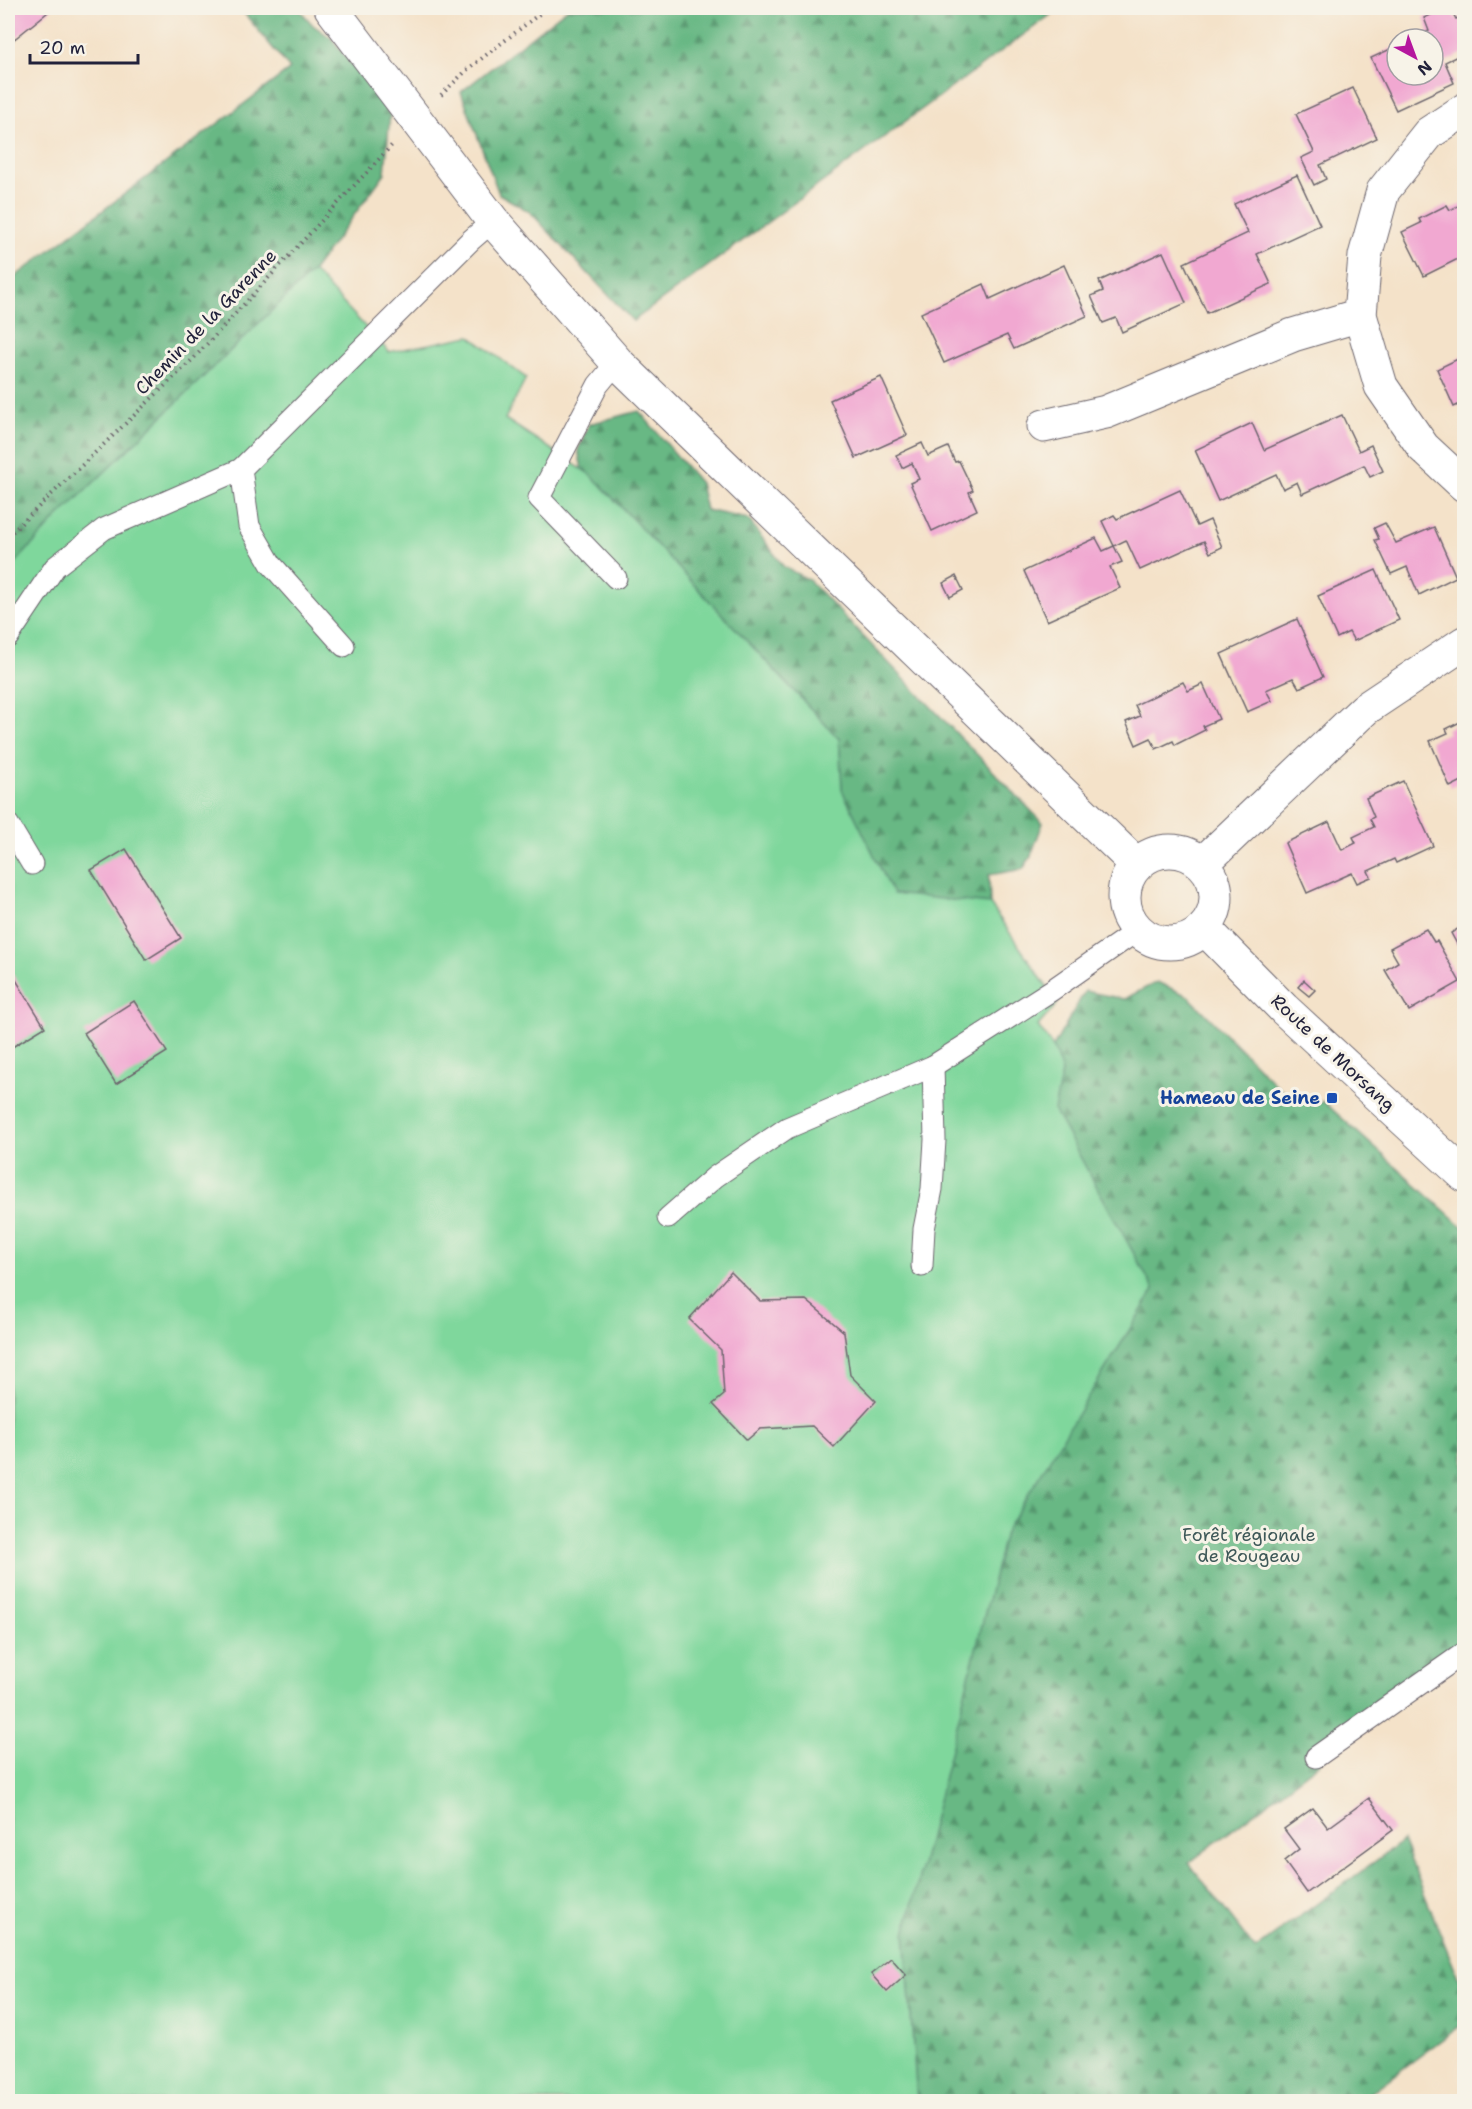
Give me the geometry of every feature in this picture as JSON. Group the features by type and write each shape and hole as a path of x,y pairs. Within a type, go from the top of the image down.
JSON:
{"street":[{"path":"331,8 493,221 617,362 1137,865"},
{"path":"1464,110 1429,133 1383,191 1365,256 1360,315 1381,386 1423,447 1464,485"},
{"path":"1044,426 1106,412 1293,335 1360,315"},
{"path":"1203,863 1365,710 1464,643"},
{"path":"1162,851 1177,851 1191,855 1203,863 1216,888 1216,903 1212,916 1204,928 1192,937 1179,942 1164,942 1150,938 1138,930 1129,919 1124,890 1137,865 1148,856 1162,851"},
{"name":"Route de Morsang","path":"1204,928 1284,1008 1464,1175"}],"lane":[{"path":"8,636 55,567 104,530 241,469 471,240 493,221"},
{"path":"616,578 539,498 598,385 617,362"},
{"path":"241,469 249,526 270,564 344,646"},
{"path":"8,825 32,864"},
{"path":"668,1218 715,1177 787,1128 933,1066 1052,990 1138,930"},
{"path":"922,1266 924,1229 932,1189 935,1140 933,1066"},
{"path":"1316,1757 1464,1653"}],"path":[{"name":"Chemin de la Garenne","path":"8,536 194,358 416,120 468,69 547,8"}],"green space":[{"path":"240,8 298,8 313,25 331,38 390,114 385,173 313,271 58,517 8,571 8,282 290,69"},
{"path":"568,8 1060,8 633,321 530,212 499,194 461,92"},
{"path":"313,271 389,352 470,336 526,378 505,419 591,475 839,739 842,790 893,894 990,904 1058,1003 1038,1026 1053,1047 1062,1072 1054,1110 1154,1290 1005,1532 905,1933 917,2101 8,2101 8,571 58,517"},
{"path":"639,411 700,483 706,510 748,519 784,567 809,580 1043,823 1030,858 1023,869 989,875 990,904 893,895 842,790 839,739 591,475 582,469 578,450 589,424"},
{"name":"Forêt régionale de Rougeau","path":"1157,982 1188,996 1293,1102 1324,1102 1464,1228 1464,1652 1189,1863 1255,1949 1403,1841 1464,1992 1464,2023 1366,2096 1368,2101 917,2101 905,1933 1005,1531 1154,1290 1054,1110 1062,1072 1053,1047 1085,991 1124,999"}],"building":[{"path":"8,8 53,8 12,41 8,36"},
{"path":"1446,8 1450,8 1456,19 1464,15 1464,53 1445,62 1445,27 1427,27 1424,18"},
{"path":"1385,52 1385,87 1445,87 1445,62 1454,83 1396,110 1371,58"},
{"path":"1353,88 1377,138 1320,165 1326,179 1314,185 1301,158 1314,152 1296,114"},
{"path":"1297,175 1320,225 1257,254 1271,284 1207,313 1184,263 1248,233 1234,204"},
{"path":"1464,203 1464,256 1424,276 1402,232 1421,223 1419,219 1447,205 1450,210"},
{"path":"1163,252 1186,303 1122,332 1116,318 1103,323 1091,296 1103,291 1099,281"},
{"path":"1064,265 1087,316 1014,349 1007,335 944,363 921,313 984,284 990,299"},
{"path":"1464,356 1464,402 1454,407 1437,369"},
{"path":"881,377 907,435 856,458 830,400"},
{"path":"1342,415 1359,451 1371,445 1383,471 1370,477 1364,465 1302,494 1297,482 1283,489 1276,474 1218,501 1195,450 1252,423 1264,450"},
{"path":"922,443 928,456 948,447 955,462 959,461 973,490 969,492 977,510 932,531 910,483 919,479 912,463 902,468 896,455"},
{"path":"1180,490 1197,526 1210,520 1222,547 1210,553 1204,541 1140,570 1126,540 1114,546 1102,521 1114,515 1117,519"},
{"path":"1385,523 1396,543 1434,527 1456,577 1419,595 1407,567 1391,574 1375,540 1379,539 1374,528"},
{"path":"1096,538 1103,551 1114,546 1122,562 1110,567 1120,588 1047,621 1024,571"},
{"path":"1376,570 1399,620 1354,641 1349,632 1337,638 1318,596"},
{"path":"956,576 963,590 950,597 943,583"},
{"path":"1297,619 1323,677 1299,688 1293,678 1266,690 1272,701 1247,712 1221,654"},
{"path":"1183,682 1188,691 1203,684 1219,719 1203,726 1205,730 1175,745 1173,741 1156,749 1151,738 1136,745 1126,722 1140,716 1135,705"},
{"path":"1464,720 1464,780 1450,787 1430,741 1448,733 1446,729"},
{"path":"1403,781 1433,846 1396,863 1394,859 1368,871 1371,877 1357,883 1352,873 1307,893 1285,843 1329,822 1342,850 1356,843 1353,837 1374,827 1370,819 1374,817 1366,798"},
{"path":"126,849 181,938 146,960 91,870"},
{"path":"1464,925 1464,957 1451,933"},
{"path":"1426,929 1434,942 1437,941 1460,982 1409,1011 1385,970 1398,962 1390,948"},
{"path":"8,967 45,1027 9,1049 8,1046"},
{"path":"1304,980 1315,990 1309,996 1298,987"},
{"path":"134,1001 167,1052 116,1084 84,1033"},
{"path":"731,1272 760,1301 806,1300 844,1332 850,1375 876,1401 834,1447 812,1426 760,1429 747,1440 713,1404 724,1395 721,1350 689,1319"},
{"path":"1369,1798 1393,1830 1307,1893 1284,1861 1299,1849 1284,1829 1313,1808 1328,1828"},
{"path":"891,1958 906,1975 887,1992 871,1974"}],"place":[{"name":"Hameau de Seine","path":"1332,1098"}]}
